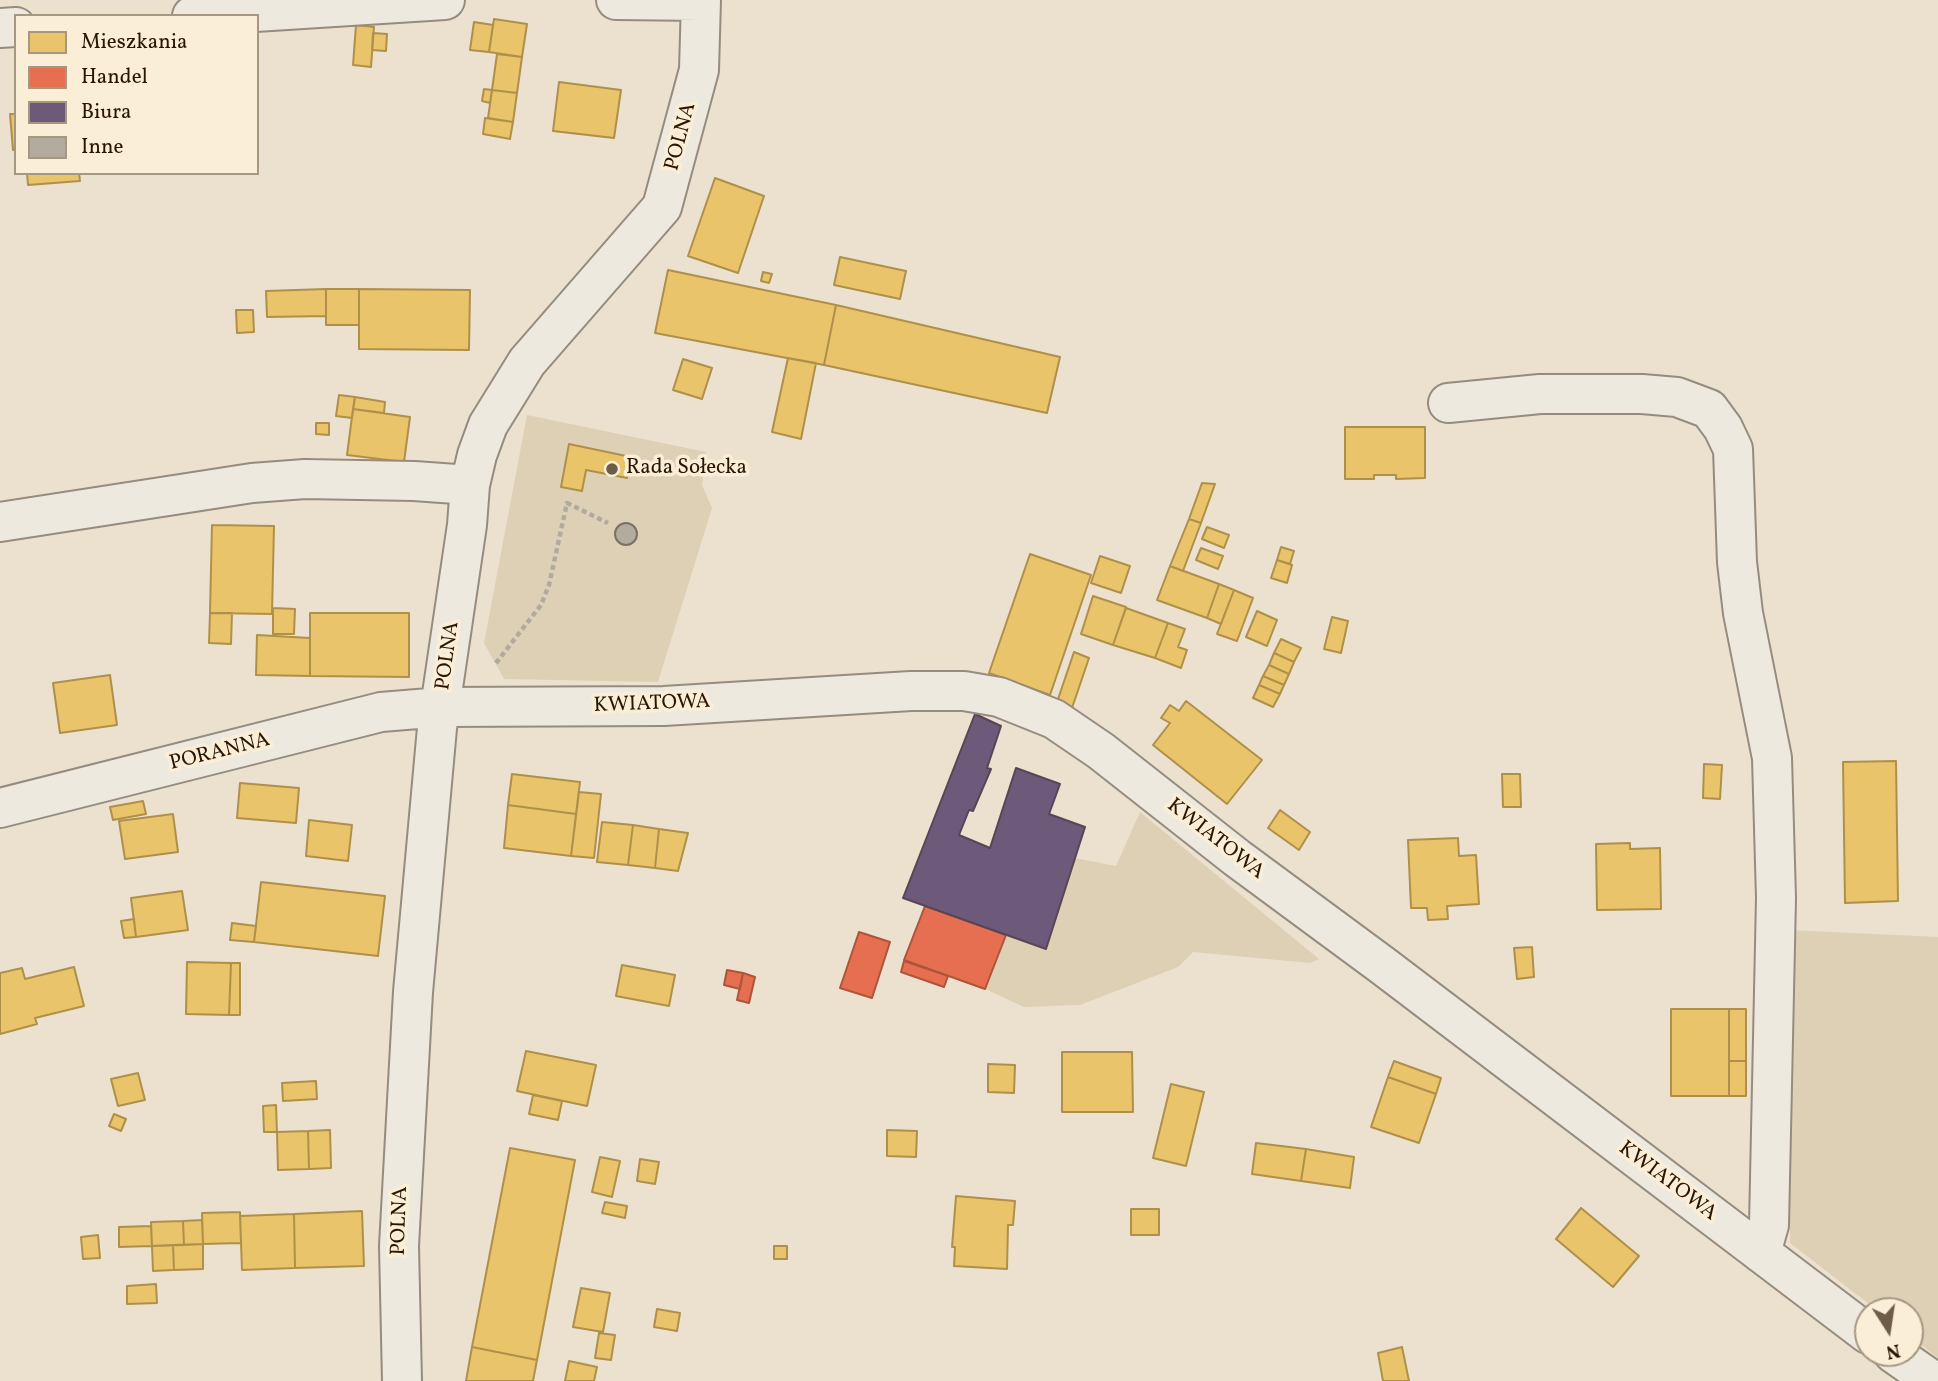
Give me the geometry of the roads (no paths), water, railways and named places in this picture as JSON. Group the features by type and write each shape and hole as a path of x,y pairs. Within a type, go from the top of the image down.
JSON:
{"street":[{"path":"224,14 445,0"},
{"path":"616,0 701,0"},
{"name":"POLNA","path":"402,1381 399,1246 413,992 438,728 467,525 470,485 488,425 527,362 662,207 699,70 701,0"},
{"path":"1448,402 1540,394 1642,394 1677,397 1709,409 1723,428 1733,449 1737,562 1743,613 1772,758 1776,898 1770,1198 1769,1225 1761,1253"},
{"path":"0,522 251,483 305,479 470,485"},
{"name":"KWIATOWA","path":"442,706 664,706 842,694 951,691 999,697 1054,719 1101,751 1237,858 1854,1323"},
{"name":"PORANNA","path":"0,808 381,712 442,706"},
{"path":"1913,1367 1933,1381"}],"place":[{"name":"Rada Sołecka","path":"612,469"}]}
